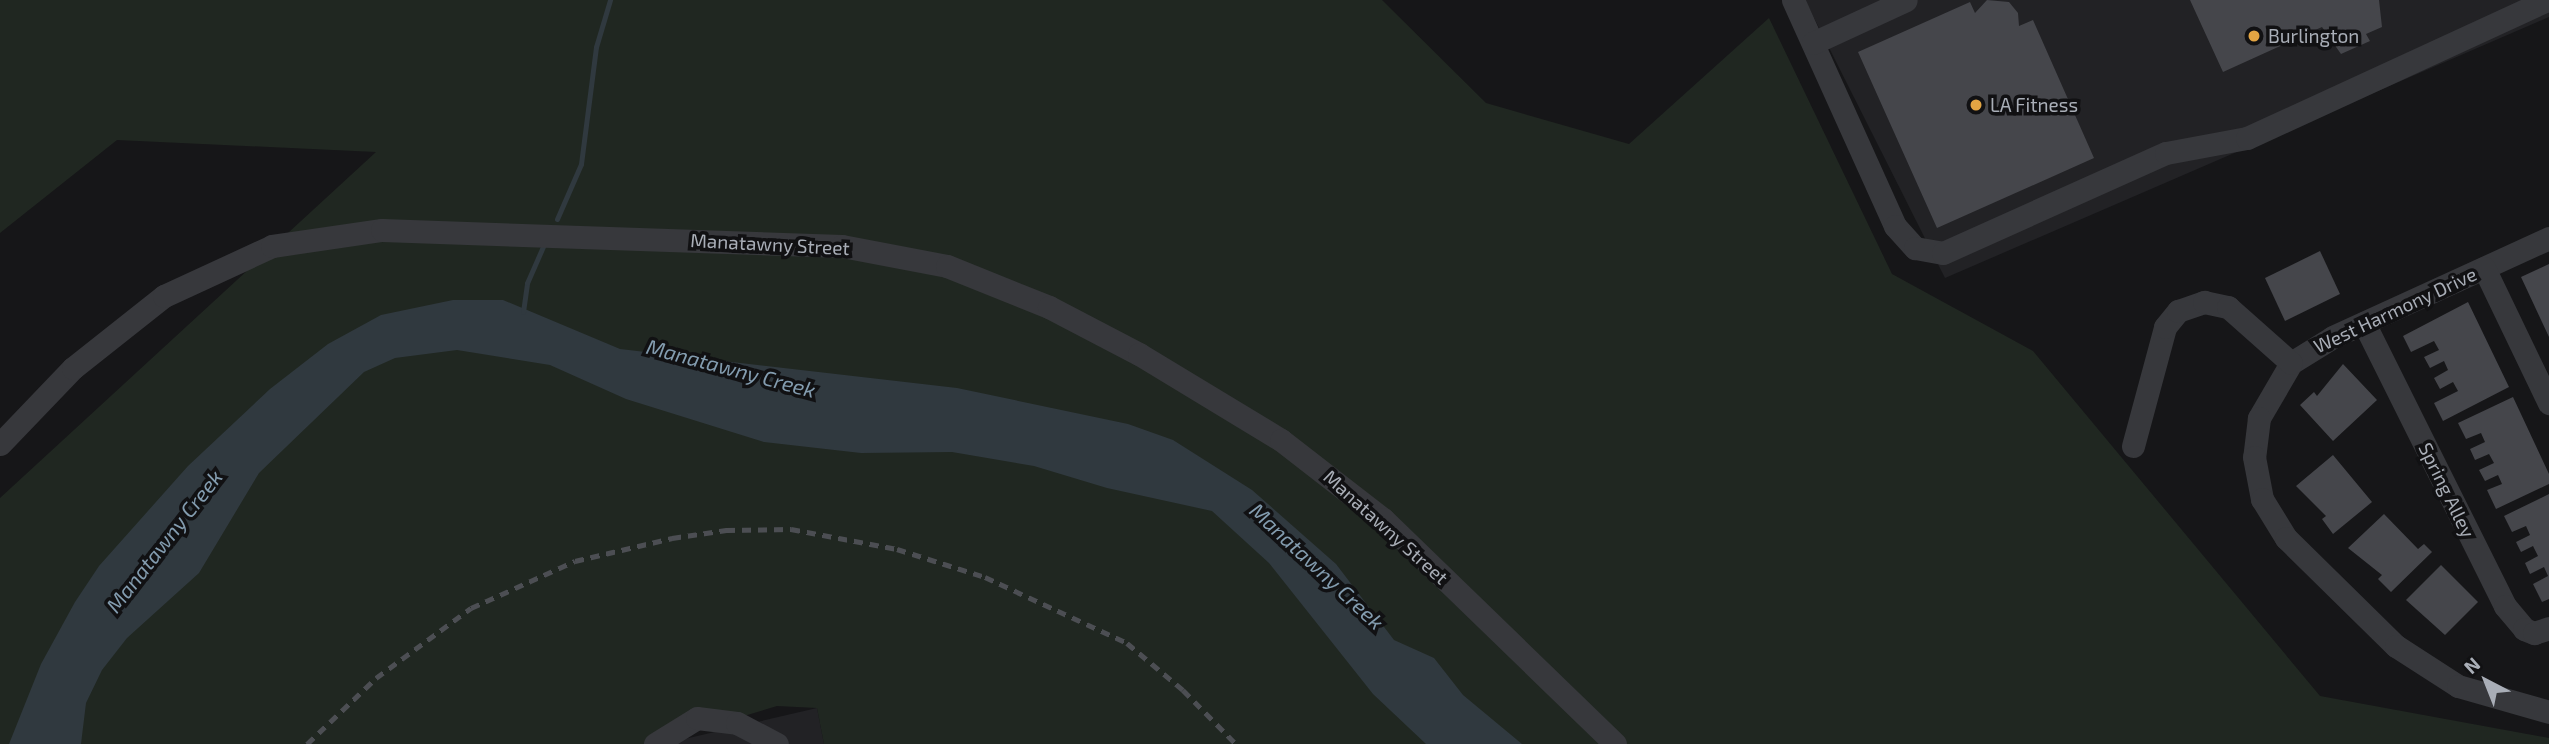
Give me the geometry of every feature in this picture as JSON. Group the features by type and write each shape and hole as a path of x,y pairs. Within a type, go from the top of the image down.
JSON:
{"street":[{"path":"1794,0 1895,226 1915,248 1943,253 2166,153 2247,138 2547,0"},
{"path":"1813,43 1906,0"},
{"name":"Manatawny Street","path":"0,444 73,368 164,296 272,246 383,230 842,246 947,266 1049,307 1139,354 1281,440 1383,519 1615,744"},
{"name":"West Harmony Drive","path":"2549,239 2364,323 2291,363 2267,399 2254,437 2262,499 2286,538 2373,625 2422,665 2494,700 2549,712"},
{"path":"2484,268 2549,403"},
{"path":"2133,446 2165,327 2178,311 2204,302 2228,307 2291,363"},
{"name":"Spring Alley","path":"2364,323 2505,606 2524,629 2534,633 2549,628"},
{"path":"655,744 697,718 737,723 777,744"}],"shaded area":[{"path":"0,0 1382,0 1486,103 1629,144 1769,18 1892,274 2033,351 2320,696 2549,738 2549,744 824,744 817,708 777,706 651,744 0,744 0,498 376,152 117,140 0,233"},
{"path":"1805,0 2549,0 2549,17 1945,278"},
{"path":"817,708 824,744 663,744"}],"water":[{"name":"Manatawny Creek","path":"453,300 503,300 620,349 957,388 1128,424 1173,440 1252,490 1336,564 1394,640 1434,658 1463,695 1522,744 1426,744 1373,694 1269,563 1212,511 1107,488 1034,466 952,452 861,453 764,442 626,399 550,365 457,350 395,358 364,372 259,473 199,573 127,638 102,670 86,703 81,744 9,744 41,664 75,602 99,566 188,466 270,389 328,344 381,315"}],"building":[{"name":"LA Fitness","path":"1987,0 2009,2 2018,13 2019,26 2033,20 2094,158 1937,228 1858,52 1970,2 1975,13"},
{"name":"Burlington","path":"2190,0 2379,0 2382,27 2366,34 2370,41 2341,54 2322,27 2223,72"},
{"path":"2320,251 2340,294 2285,321 2265,278"},
{"path":"2549,264 2549,337 2521,277"},
{"path":"2468,302 2509,387 2443,421 2434,403 2458,391 2453,382 2440,389 2434,378 2448,370 2444,361 2430,368 2424,357 2439,350 2434,341 2411,352 2403,336"},
{"path":"2343,364 2377,400 2333,441 2300,405 2314,392 2317,396"},
{"path":"2513,397 2549,474 2549,484 2496,509 2487,490 2502,484 2498,475 2485,481 2479,470 2494,463 2489,454 2475,460 2470,449 2485,442 2481,433 2466,439 2458,423"},
{"path":"2333,455 2372,502 2333,534 2322,519 2326,516 2296,486"},
{"path":"2549,494 2549,599 2542,602 2533,584 2548,576 2544,567 2530,574 2525,563 2538,556 2533,546 2521,552 2516,542 2530,535 2526,526 2512,532 2504,516"},
{"path":"2384,514 2418,549 2424,544 2432,552 2391,592 2378,579 2382,575 2348,548"},
{"path":"2441,565 2478,602 2445,635 2406,600"}],"waterway":[{"path":"557,219 581,164 596,47 610,0"},
{"path":"523,312 527,283 545,242"}],"railway":[{"path":"307,744 376,678 471,608 575,561 672,538 726,530 791,529 897,549 985,577 1127,643 1183,690 1236,744"}],"place":[{"name":"Burlington","path":"2254,36"},
{"name":"LA Fitness","path":"1976,105"}]}
